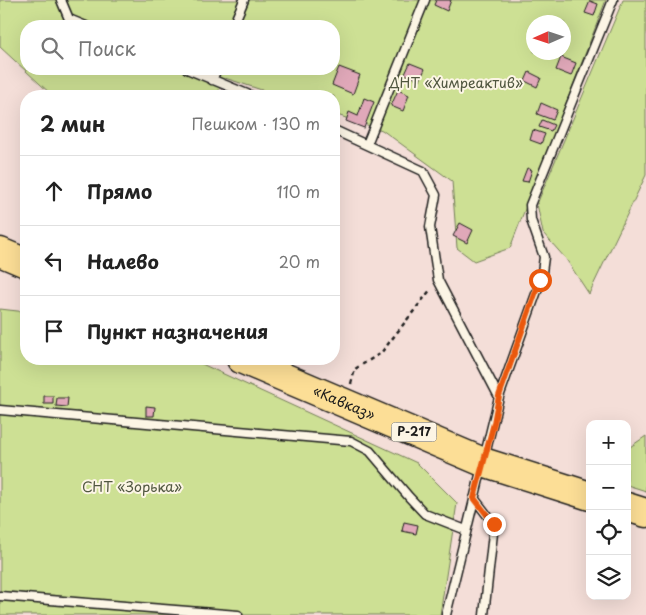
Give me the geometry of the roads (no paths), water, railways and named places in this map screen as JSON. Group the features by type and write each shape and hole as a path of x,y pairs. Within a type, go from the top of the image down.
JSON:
{"highway":[{"path":"0,252 20,261"},
{"name":"«Кавказ»","path":"255,365 483,462 586,495"},
{"path":"631,508 646,513"}],"lane":[{"path":"61,0 69,19 71,20"},
{"path":"236,20 244,0"},
{"path":"367,144 425,0"},
{"path":"446,615 499,396 540,280 544,257 531,220 530,205 613,0"},
{"path":"200,75 237,90"},
{"path":"212,80 214,75"},
{"path":"340,133 423,171 436,195 430,227 438,280 499,396"},
{"path":"0,410 351,441 370,451 409,498 425,514 466,530"},
{"path":"474,498 494,524 484,615"},
{"path":"0,596 238,615"}],"park label":[{"name":"ДНТ «Химреактив»","path":"456,83"},
{"name":"СНТ «Зорька»","path":"132,487"}]}
